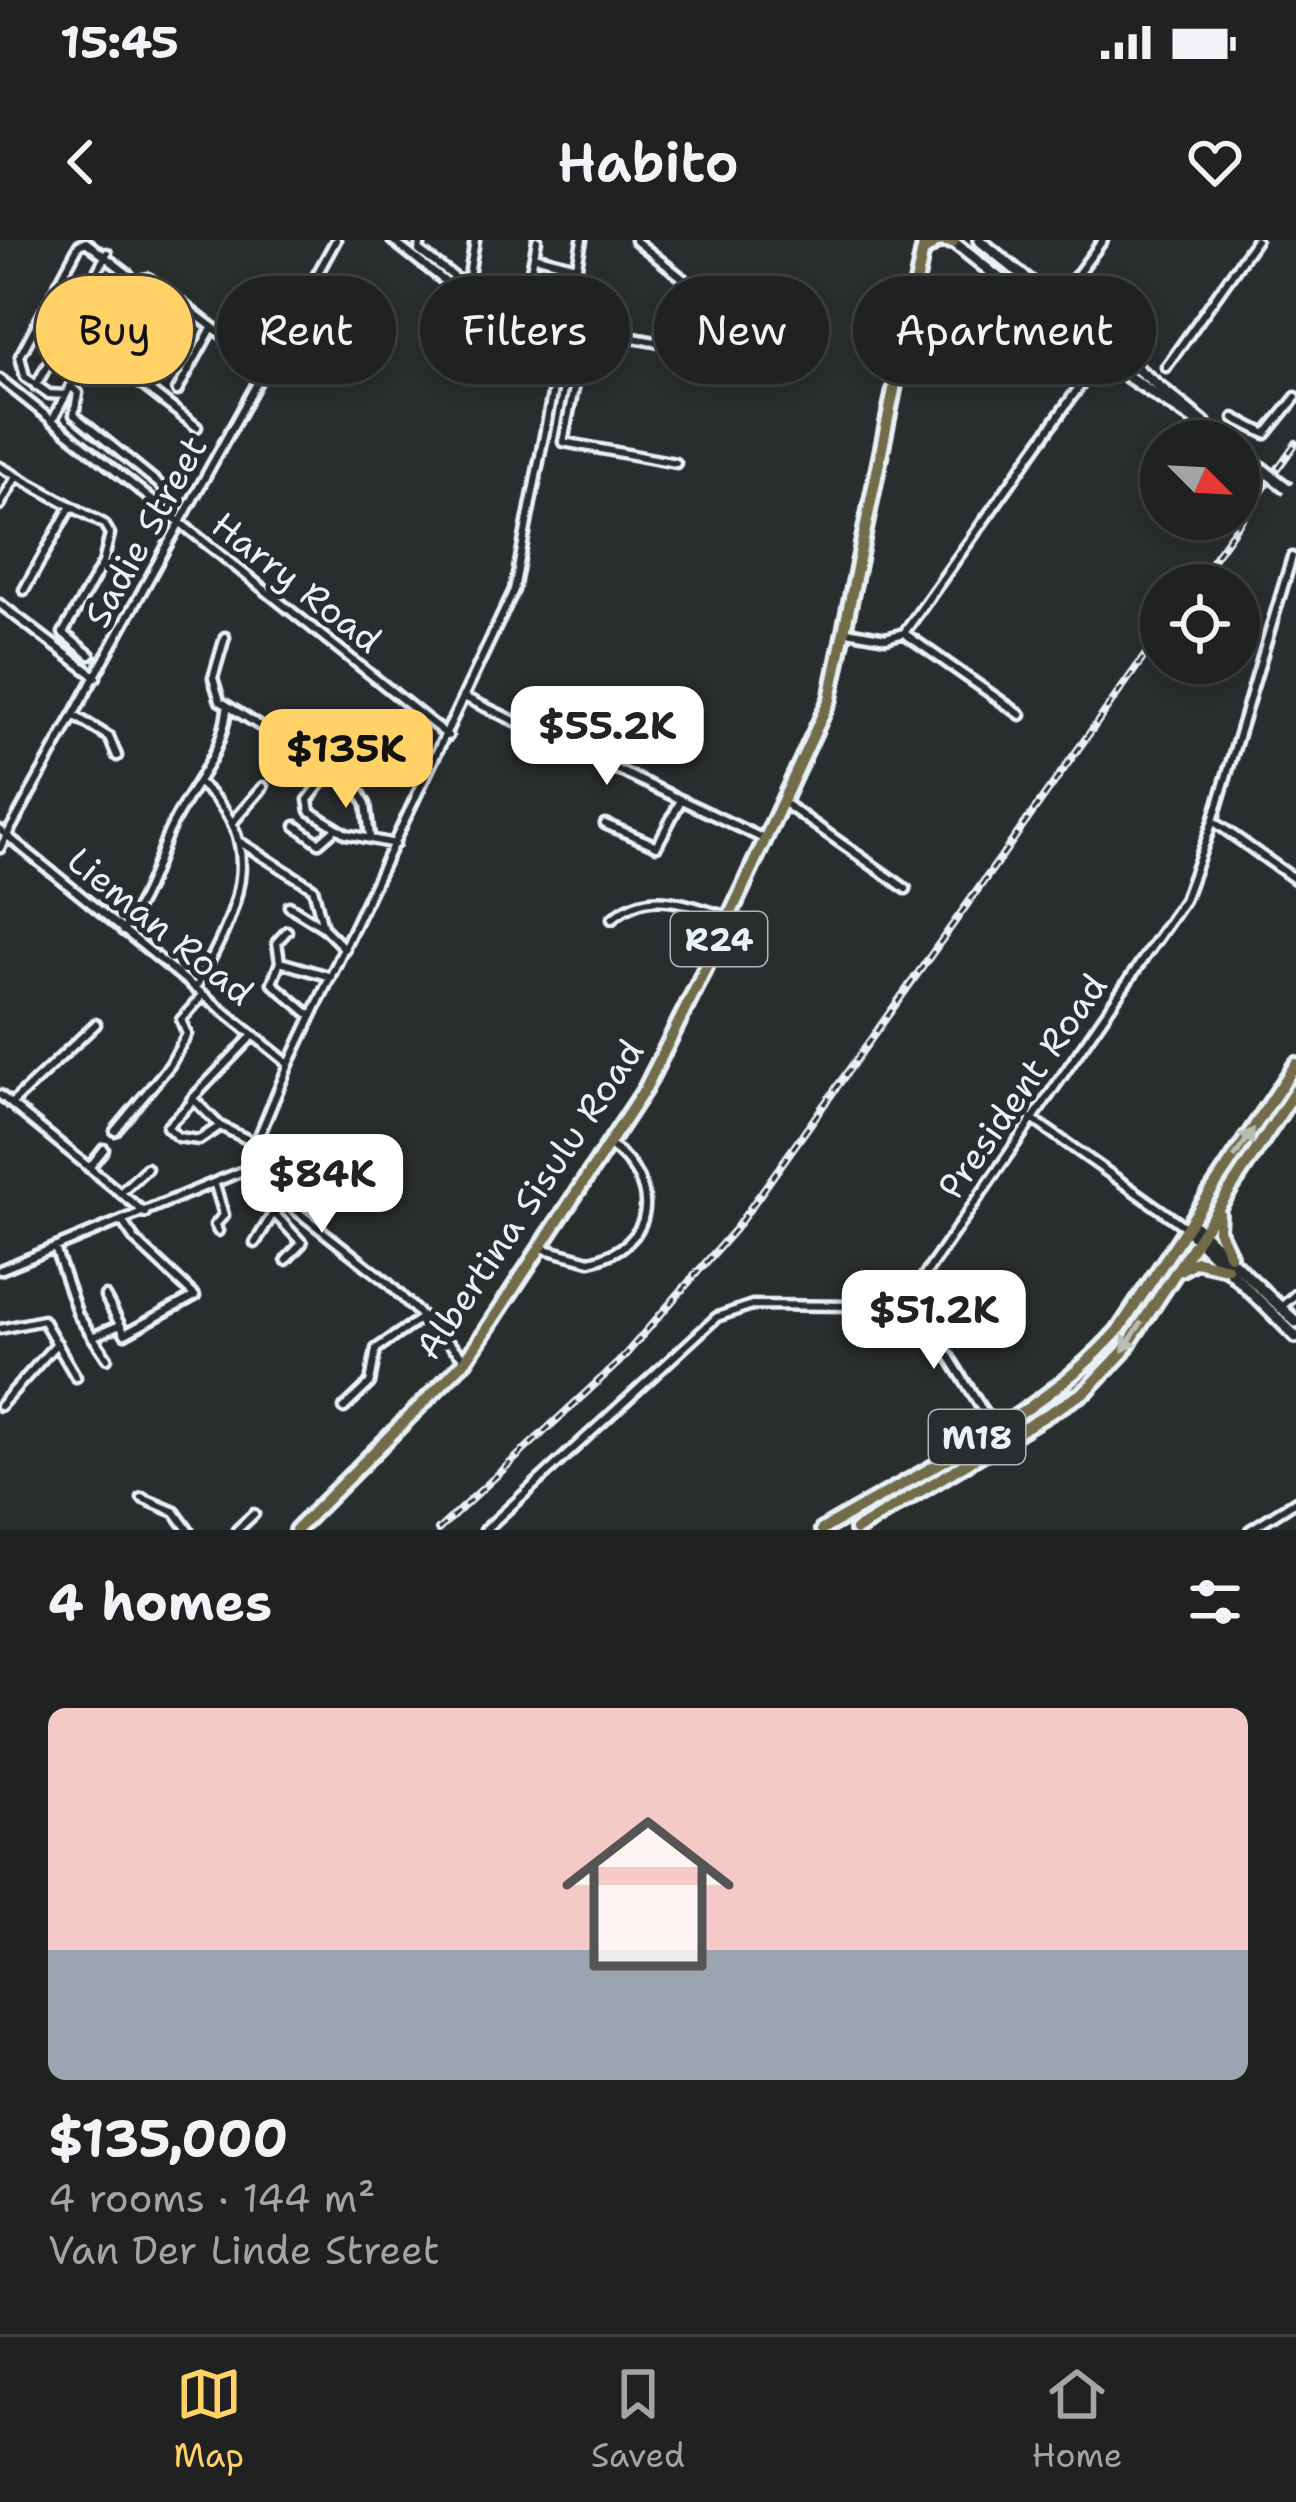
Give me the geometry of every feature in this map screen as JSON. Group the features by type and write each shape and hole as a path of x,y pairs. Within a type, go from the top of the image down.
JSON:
{"main road":[{"name":"Albertina Sisulu Road","path":"296,1530 466,1360 644,1089 730,916 830,699 925,240"},
{"path":"921,257 934,242 952,241"},
{"name":"M18","path":"822,1530 1088,1364 1120,1328 1296,1064"},
{"name":"M18","path":"856,1530 1086,1391 1124,1352 1296,1090"},
{"path":"1170,1280 1190,1262 1228,1262 1218,1230 1221,1204"}],"street":[{"name":"Sadie Street","path":"316,276 336,240"},
{"path":"392,240 438,276"},
{"path":"421,240 419,250 452,276"},
{"path":"469,276 476,240"},
{"path":"530,276 537,240"},
{"path":"575,276 582,240"},
{"path":"630,339 688,348 697,341 701,293 635,240"},
{"path":"979,240 1023,276"},
{"path":"1078,276 1103,240"},
{"path":"1166,367 1256,240"},
{"path":"952,241 995,276"},
{"path":"128,276 107,253 90,243 79,245 21,352 22,374 36,386 65,398 79,420 170,494"},
{"path":"36,386 107,253"},
{"path":"534,256 577,267"},
{"path":"193,314 217,332"},
{"path":"177,391 212,328"},
{"name":"Harry Road","path":"0,379 448,736"},
{"path":"141,384 197,427"},
{"name":"Sadie Street","path":"0,848 257,384"},
{"path":"574,384 562,442 676,463"},
{"path":"847,631 886,638 904,633 1079,384"},
{"path":"1140,384 1196,420"},
{"path":"1156,384 1199,420"},
{"path":"52,421 71,386 78,393 71,407"},
{"path":"0,1270 245,1170 289,1064 466,698 520,573 554,386 573,388"},
{"path":"1234,418 1266,434 1296,397"},
{"path":"0,467 104,524 110,534 103,563 63,633 90,655"},
{"path":"1260,467 1292,492"},
{"path":"0,505 16,476"},
{"path":"24,590 70,506"},
{"name":"President Road","path":"910,1295 1184,899 1213,821 1292,557"},
{"path":"0,604 96,676"},
{"path":"904,633 1021,715"},
{"path":"225,637 213,678 227,710 263,728 292,766 316,785"},
{"path":"466,698 766,840"},
{"path":"123,931 155,877 164,844 200,784 227,710"},
{"path":"75,716 109,737 117,756"},
{"path":"370,837 366,804 345,766 332,766 316,785 308,807 334,829 395,844"},
{"path":"115,1131 172,1061 187,1034 181,1020 199,992 238,904 237,841 232,823 200,784"},
{"path":"232,823 262,788"},
{"path":"605,824 657,847 681,800"},
{"path":"784,803 906,889"},
{"path":"1213,821 1296,880"},
{"path":"296,826 322,843 334,829"},
{"name":"Lieman Road","path":"0,830 289,1064"},
{"path":"237,841 313,888 323,927"},
{"path":"612,919 632,902 653,898 730,916"},
{"path":"289,906 323,927 345,949"},
{"path":"286,931 277,942 280,962 272,983 312,1017"},
{"path":"280,962 331,976"},
{"path":"11,1104 96,1024"},
{"path":"220,1126 199,1140 170,1132 169,1121 253,1035"},
{"path":"0,1095 145,1213"},
{"path":"191,1100 202,1103 220,1126 255,1143"},
{"path":"1031,1118 1200,1235 1276,1310 1296,1337"},
{"path":"542,1248 590,1261 632,1240 641,1224 645,1193 635,1167 610,1145"},
{"path":"89,1168 104,1149"},
{"path":"120,1193 147,1168"},
{"path":"245,1170 423,1317 466,1360"},
{"path":"215,1185 224,1214 215,1225 218,1231"},
{"path":"255,1243 282,1198"},
{"path":"274,1213 302,1243 286,1259"},
{"path":"105,1296 125,1334 195,1294 135,1240 122,1221"},
{"path":"55,1248 78,1315 107,1358"},
{"path":"1276,1310 1296,1294"},
{"path":"485,1530 717,1317 752,1305 855,1306 910,1295 993,1427"},
{"path":"1276,1310 1296,1322"},
{"path":"344,1408 370,1383 376,1349 423,1317"},
{"path":"0,1328 40,1319 76,1377"},
{"path":"92,1337 118,1326"},
{"path":"0,1406 57,1343"},
{"path":"142,1498 175,1512 188,1530"},
{"path":"1250,1530 1296,1502"},
{"path":"237,1530 254,1514"}],"railway":[{"path":"1210,564 1296,443"},
{"path":"438,1530 619,1362 736,1228 1140,662"}]}
